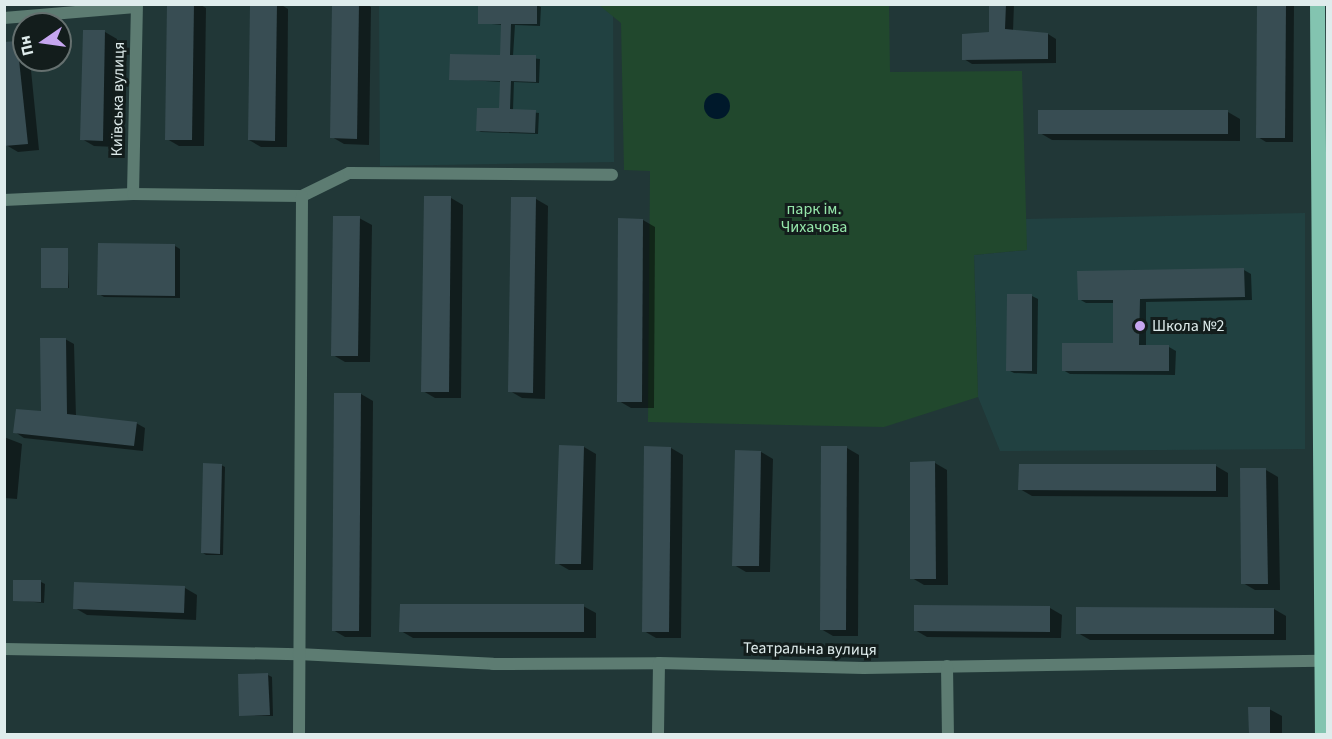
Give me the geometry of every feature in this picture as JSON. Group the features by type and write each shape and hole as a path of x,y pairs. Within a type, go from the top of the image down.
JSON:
{"main road":[{"path":"1317,4 1322,735"}],"street":[{"path":"4,18 136,6"},
{"name":"Київська вулиця","path":"133,194 136,6"},
{"path":"4,200 133,194 302,196 349,173 612,175"},
{"path":"299,735 302,196"},
{"name":"Театральна вулиця","path":"4,649 298,654 493,664 659,663 864,668 1321,661"},
{"path":"658,735 659,663"},
{"path":"947,666 948,735"}],"shaded area":[{"path":"379,5 613,5 614,162 380,166"},
{"path":"717,93 726,97 730,106 726,115 717,119 708,115 704,106 708,97"},
{"name":"Школа №2","path":"1305,213 1305,449 1000,451 978,397 974,255 1027,250 1025,219"}],"green space":[{"name":"парк ім. Чихачова","path":"599,5 889,5 890,72 1022,71 1027,250 974,255 978,397 884,427 648,422 650,171 624,170 621,23"}],"building":[{"path":"167,4 194,4 192,140 165,140"},
{"path":"250,4 277,4 275,141 248,140"},
{"path":"332,4 359,4 357,139 330,138"},
{"path":"478,4 537,4 537,24 511,24 510,55 536,55 536,82 511,81 510,109 536,110 535,133 476,131 477,108 499,108 500,81 449,80 450,54 500,55 501,24 478,24"},
{"path":"989,4 1006,4 1005,29 1048,33 1048,59 962,60 962,34 989,32"},
{"path":"1257,4 1286,4 1285,138 1256,138"},
{"path":"83,30 105,30 103,141 80,140"},
{"path":"12,41 12,72 20,72 28,144 4,146 4,42"},
{"path":"1038,110 1228,110 1228,134 1038,134"},
{"path":"424,196 451,196 449,392 421,392"},
{"path":"511,197 536,197 533,393 508,392"},
{"path":"333,216 360,216 358,356 331,356"},
{"path":"618,218 643,219 642,402 617,402"},
{"path":"98,243 175,244 175,296 97,295"},
{"path":"41,248 68,248 68,288 41,288"},
{"path":"1244,268 1245,297 1140,299 1139,345 1169,345 1169,371 1062,371 1062,343 1113,343 1113,300 1078,300 1077,271"},
{"path":"1007,294 1032,294 1032,371 1006,371"},
{"path":"40,338 66,338 67,414 137,422 134,446 13,433 16,409 41,411"},
{"path":"334,393 361,393 359,631 332,631"},
{"path":"559,445 584,446 581,564 555,564"},
{"path":"644,446 671,447 669,632 642,632"},
{"path":"821,446 847,446 846,630 820,630"},
{"path":"735,450 761,451 759,566 732,566"},
{"path":"935,461 936,579 910,579 910,462"},
{"path":"203,463 222,464 220,554 201,553"},
{"path":"1019,464 1216,464 1216,491 1018,490"},
{"path":"1240,468 1266,468 1268,584 1241,584"},
{"path":"13,580 41,580 41,602 13,601"},
{"path":"74,582 185,586 184,613 73,609"},
{"path":"400,604 584,604 584,632 399,632"},
{"path":"914,605 1050,606 1050,632 914,631"},
{"path":"1076,607 1274,608 1274,634 1076,634"},
{"path":"268,673 270,715 239,716 238,674"},
{"path":"1248,707 1270,707 1270,735 1249,735"}],"place":[{"name":"Школа №2","path":"1140,326"}]}
